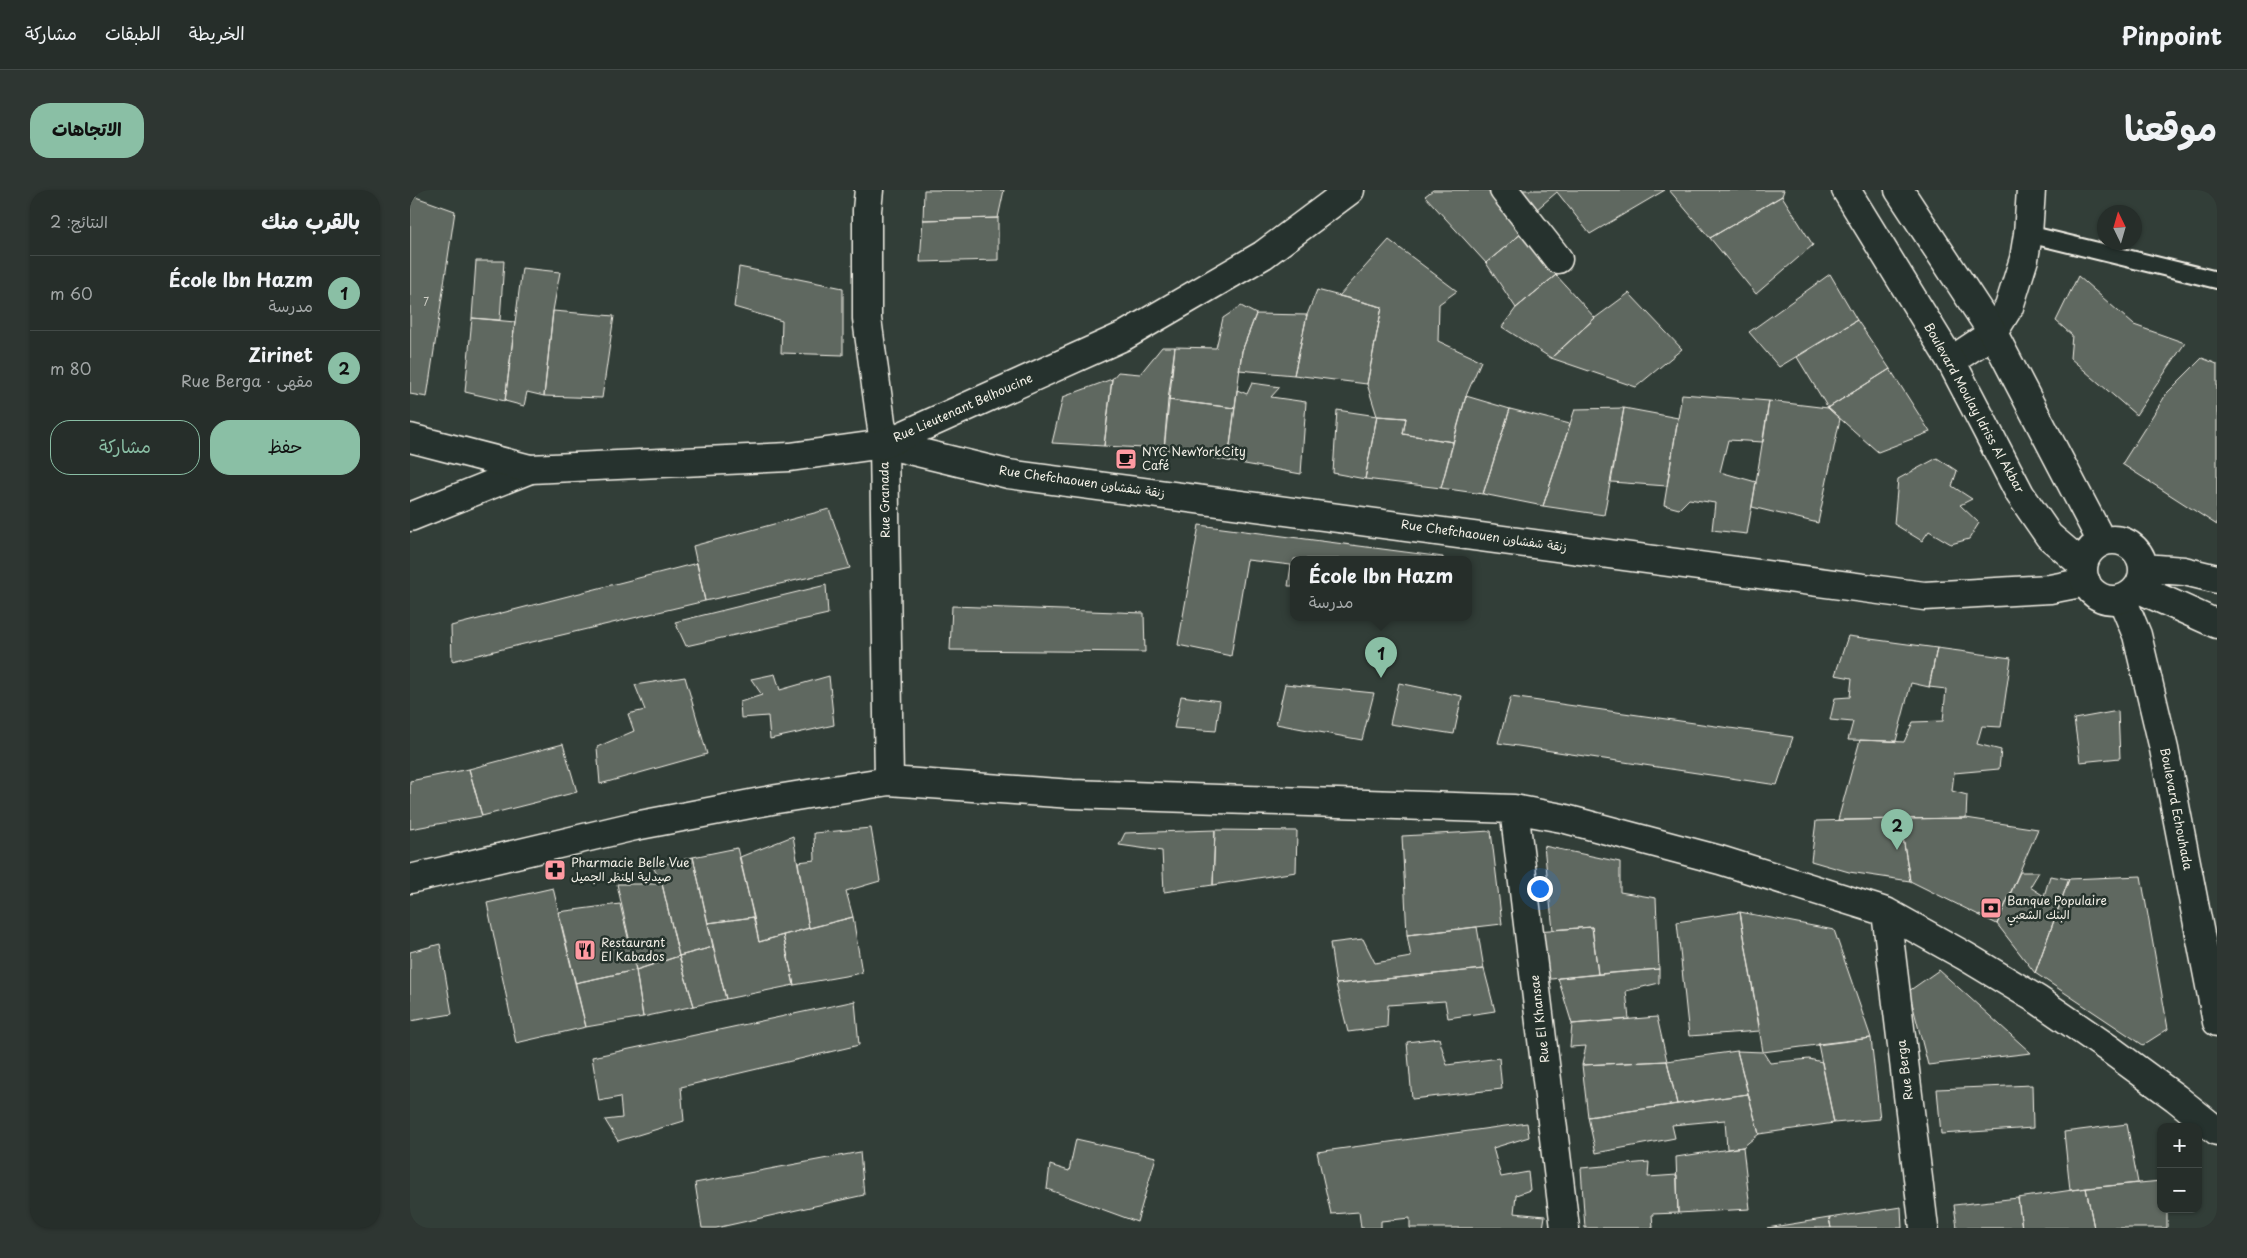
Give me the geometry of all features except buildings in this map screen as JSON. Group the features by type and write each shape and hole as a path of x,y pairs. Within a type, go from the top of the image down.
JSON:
{"street":[{"name":"Rue Granada","path":"869,190 867,210 867,319 884,444 889,782"},
{"name":"Rue Lieutenant Belhoucine","path":"410,438 530,468 790,457 884,444 1124,336 1263,255 1350,190"},
{"path":"1504,190 1558,259"},
{"name":"Boulevard Moulay Idriss Al Akbar","path":"1846,190 1951,360 2020,494 2049,536 2084,574"},
{"path":"1899,190 1993,333 2102,542"},
{"path":"1951,360 1993,333 2009,306 2018,281 2028,234 2031,190"},
{"name":"Rue Chefchaouen زنقة شفشاون","path":"884,444 1008,474 1924,596 2050,589 2084,574"},
{"path":"410,539 417,515 530,468"},
{"path":"2134,585 2141,559 2129,545 2120,541 2102,542 2090,552 2084,574 2090,590 2104,599 2134,585 2184,571 2217,579"},
{"path":"2134,585 2217,624"},
{"name":"Boulevard Echouhada","path":"2134,585 2137,634 2164,749 2217,1022"},
{"path":"410,879 635,826 778,799 889,782 1072,794 1514,809 1562,818 1720,860 1886,912 1965,956 2038,1000 2116,1053 2217,1131"},
{"name":"Rue El Khansae","path":"1514,809 1565,1228"},
{"name":"Rue Berga","path":"1886,912 1924,1228"}],"lane":[{"path":"2028,234 2217,280"}],"place":[{"name":"NYC NewYorkCity Café","path":"1126,459"},
{"name":"École Ibn Hazm","path":"1381,678"},
{"name":"Zirinet","path":"1897,850"},
{"name":"Pharmacie Belle Vue صيدلية المنظر الجميل","path":"555,870"},
{"name":"Banque Populaire البنك الشعبي","path":"1991,908"},
{"name":"Restaurant El Kabados","path":"585,950"}]}
